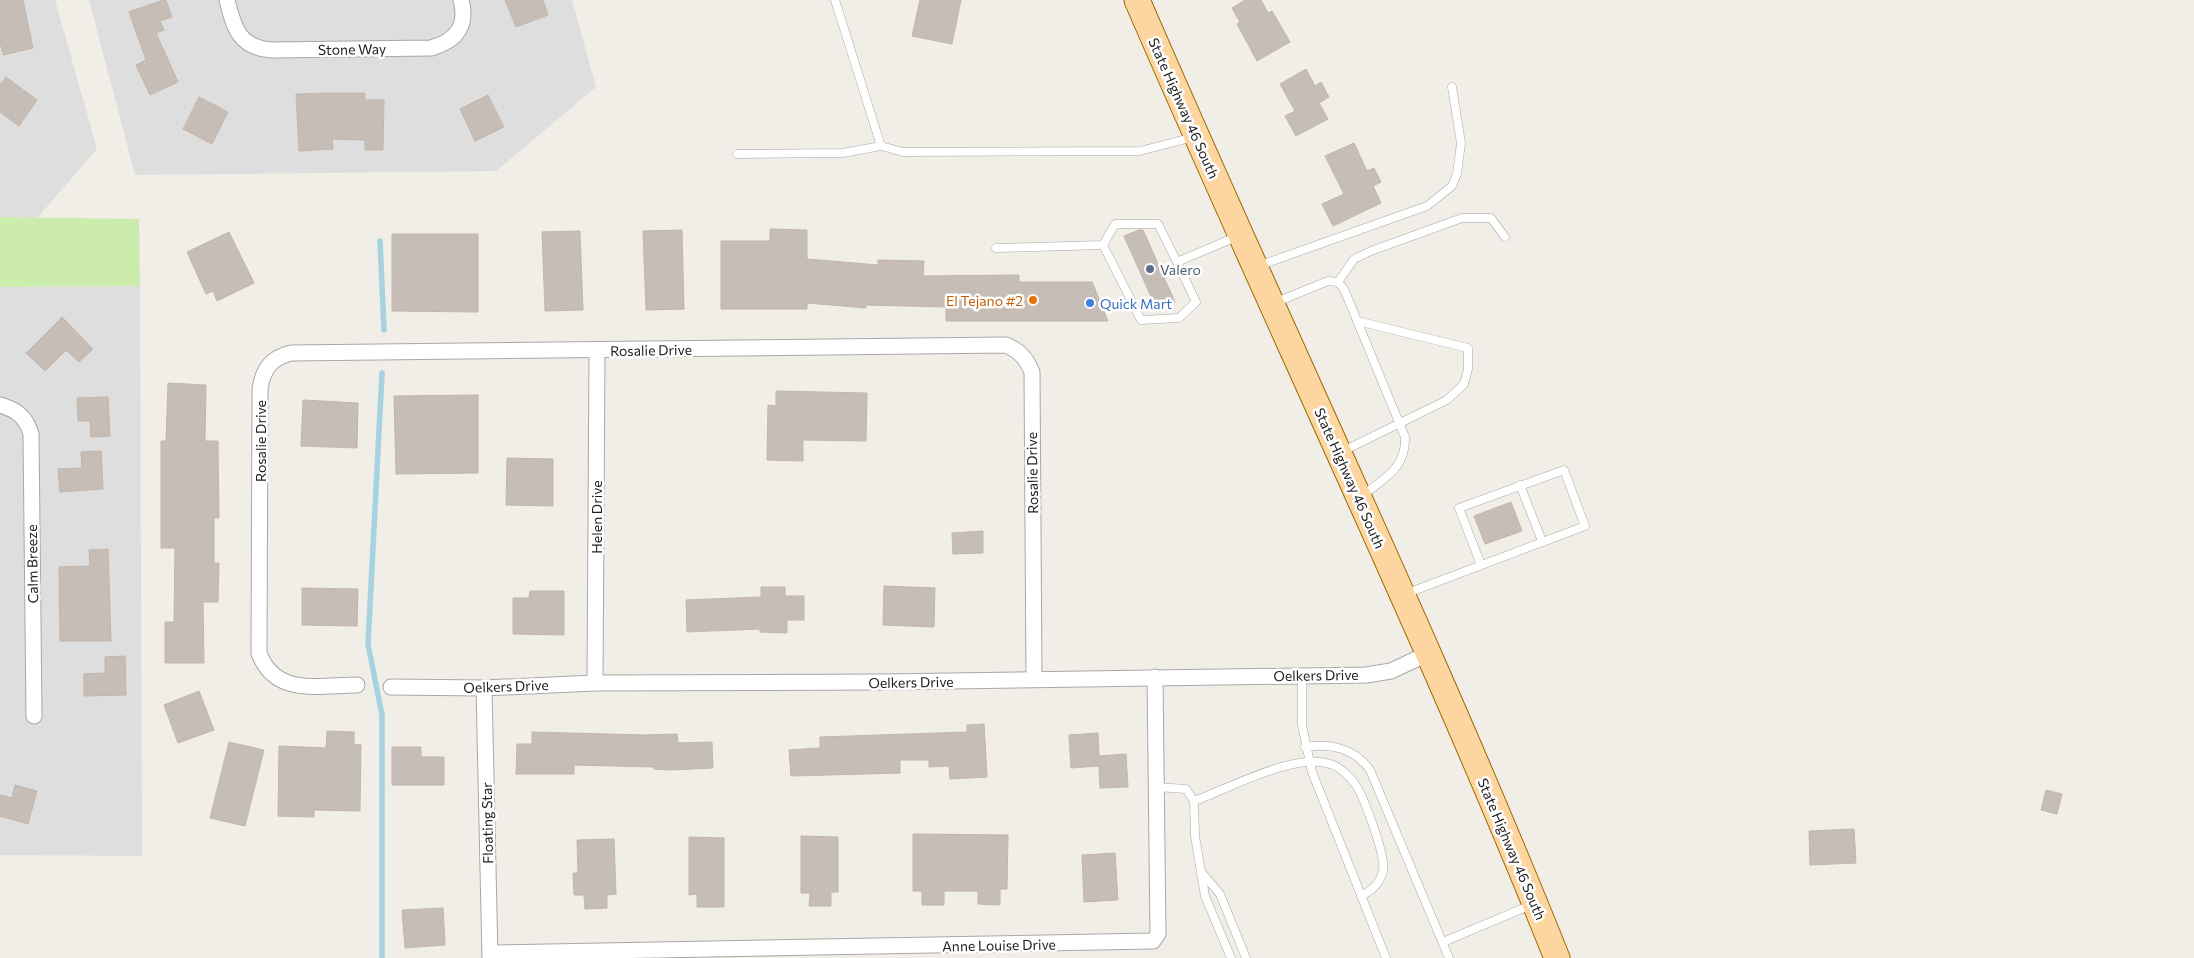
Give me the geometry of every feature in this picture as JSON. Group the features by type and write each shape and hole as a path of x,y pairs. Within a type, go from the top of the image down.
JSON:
{"main road":[{"name":"State Highway 46 South","path":"1137,0 1196,137 1360,497 1401,596 1502,822 1557,958"}],"street":[{"name":"Stone Way","path":"227,0 232,22 245,42 258,49 272,50 431,48 445,44 457,35 461,22 460,0"},
{"name":"Rosalie Drive","path":"357,685 293,685 270,674 259,653 260,389 262,377 268,365 279,356 291,353 1006,345 1017,349 1026,359 1032,372 1034,679"},
{"name":"Helen Drive","path":"594,683 597,351"},
{"name":"Calm Breeze","path":"0,405 20,414 28,423 31,434 34,716"},
{"name":"Oelkers Drive","path":"391,687 484,688 594,683 874,682 1379,674 1427,654"},
{"name":"Anne Louise Drive","path":"490,955 1153,941 1158,934 1155,677"},
{"name":"Floating Star","path":"484,688 490,955"}],"lane":[{"path":"835,0 881,146"},
{"path":"1256,266 1427,206 1452,186 1457,174 1461,143 1452,87"},
{"path":"737,154 843,152 881,146 903,152 1140,150 1196,137"},
{"path":"1338,282 1354,259 1462,218 1490,218 1505,237"},
{"path":"1114,224 1158,224 1196,302 1179,318 1142,320 1103,245 1114,224"},
{"path":"1177,262 1242,235"},
{"path":"996,248 1103,245"},
{"path":"1273,303 1328,281 1338,282"},
{"path":"1338,282 1357,321 1405,437 1405,452 1398,467 1360,497"},
{"path":"1339,453 1399,421 1447,400 1464,384 1468,370 1468,348 1357,321"},
{"path":"1401,596 1585,526 1564,470 1459,508 1481,565"},
{"path":"1520,485 1542,541"},
{"path":"1302,676 1302,725 1305,747 1386,958"},
{"path":"1305,747 1322,744 1341,748 1356,755 1370,770 1449,958"},
{"path":"1194,801 1282,766 1310,762 1332,764 1348,775 1357,786 1377,835 1383,857 1383,870 1378,884 1361,896"},
{"path":"1156,787 1186,788 1194,801 1195,836 1203,874 1205,896 1231,958"},
{"path":"1203,874 1220,894 1246,958"},
{"path":"1443,942 1535,903"}],"shaded area":[{"path":"0,0 55,0 97,149 37,218 0,217"},
{"path":"89,0 572,0 596,87 496,171 135,175"},
{"path":"140,286 142,856 0,855 0,287"}],"green space":[{"path":"0,217 139,219 140,286 0,287"}],"building":[{"path":"0,0 23,0 33,48 3,55 0,42"},
{"path":"166,0 172,17 160,21 164,30 156,33 178,82 150,95 136,65 146,60 129,12"},
{"path":"505,0 543,0 548,15 516,27"},
{"path":"920,0 961,0 952,44 912,36"},
{"path":"1245,0 1261,0 1268,13 1272,11 1290,42 1257,61 1237,24 1240,22 1232,8"},
{"path":"1306,69 1315,86 1321,82 1329,97 1319,103 1328,119 1296,136 1285,116 1295,111 1280,84"},
{"path":"6,77 37,100 19,126 0,112 0,85"},
{"path":"365,93 365,100 384,100 383,150 365,150 365,140 332,139 333,149 299,151 296,94"},
{"path":"488,95 504,127 475,141 460,109"},
{"path":"199,97 228,112 212,144 183,129"},
{"path":"1354,143 1367,171 1374,168 1381,182 1373,186 1381,203 1333,226 1322,204 1344,194 1325,156"},
{"path":"770,229 807,230 807,259 878,265 878,260 924,261 923,276 1019,275 1019,282 1092,282 1108,321 946,321 946,307 866,305 866,308 807,303 807,309 721,309 721,241 770,241"},
{"path":"682,230 684,309 646,310 643,231"},
{"name":"Valero","path":"1143,230 1175,302 1157,310 1124,236"},
{"path":"580,231 583,310 545,311 542,232"},
{"path":"229,232 254,283 217,301 213,291 206,294 187,252"},
{"path":"392,234 478,234 478,312 392,311"},
{"path":"62,317 93,349 79,362 66,350 45,371 26,353"},
{"path":"168,383 206,385 205,441 218,441 219,518 214,518 214,563 219,563 218,602 203,602 204,663 165,663 165,622 174,622 175,548 161,548 161,441 166,441"},
{"path":"776,391 867,393 866,441 803,440 803,461 767,460 768,405 776,406"},
{"path":"478,395 478,473 396,474 394,396"},
{"path":"108,397 110,436 91,437 90,421 78,421 77,398"},
{"path":"303,400 358,403 357,448 301,446"},
{"path":"101,451 103,489 60,492 58,469 82,468 81,452"},
{"path":"507,458 553,459 553,506 506,505"},
{"path":"1511,502 1522,531 1485,544 1474,516"},
{"path":"983,531 983,553 953,554 952,533"},
{"path":"108,549 111,641 60,641 59,567 90,566 89,550"},
{"path":"884,586 935,588 934,627 883,625"},
{"path":"761,587 785,587 785,596 804,596 804,620 787,620 787,633 760,632 760,629 687,632 686,600 761,597"},
{"path":"302,588 358,589 357,626 302,625"},
{"path":"530,591 564,591 564,635 513,634 513,598 529,598"},
{"path":"125,656 126,695 84,696 84,674 105,673 105,657"},
{"path":"199,691 214,730 178,743 164,705"},
{"path":"984,724 987,777 950,779 949,766 929,767 929,760 900,760 900,773 791,776 789,750 820,748 820,737 967,732 967,725"},
{"path":"327,731 354,732 354,744 361,745 360,811 314,810 314,817 278,816 279,746 326,748"},
{"path":"532,732 677,734 678,743 712,742 713,768 670,770 654,769 654,767 574,765 574,774 516,774 517,744 532,744"},
{"path":"1098,733 1099,756 1126,754 1128,787 1100,788 1099,766 1071,768 1069,735"},
{"path":"229,742 264,750 245,826 210,818"},
{"path":"392,747 421,747 421,757 444,757 444,785 392,785"},
{"path":"15,785 37,791 28,824 0,816 0,795 12,798"},
{"path":"2046,790 2062,794 2057,814 2041,810"},
{"path":"1854,829 1856,863 1810,865 1809,831"},
{"path":"913,834 1008,835 1007,889 1000,889 1000,905 978,904 978,891 944,891 944,905 922,905 922,891 913,891"},
{"path":"801,836 838,837 838,892 831,892 831,906 809,906 810,893 801,893"},
{"path":"689,837 724,838 724,907 697,907 697,894 689,895"},
{"path":"614,839 616,894 607,895 607,908 585,909 584,895 574,895 573,873 578,873 577,840"},
{"path":"1115,853 1118,900 1084,902 1082,855"},
{"path":"443,908 445,945 405,948 402,910"}],"waterway":[{"path":"380,241 384,330"},
{"path":"382,373 368,644 382,715 382,958"}],"place":[{"name":"Valero","path":"1150,269"},
{"name":"El Tejano #2","path":"1033,300"},
{"name":"Quick Mart","path":"1090,303"}]}
